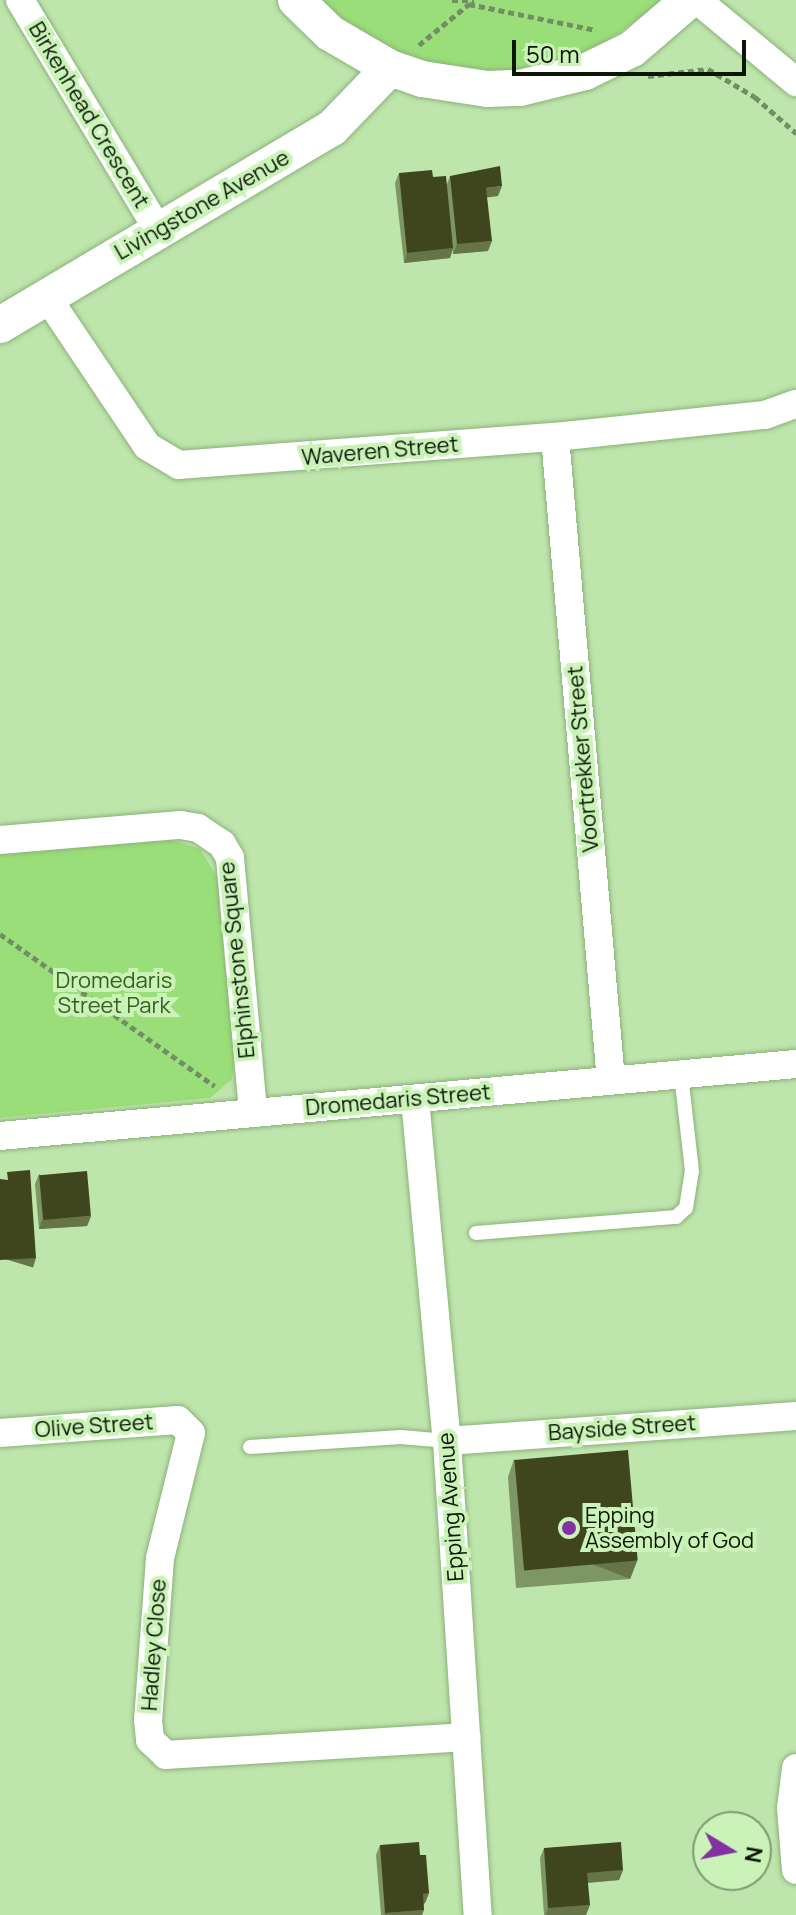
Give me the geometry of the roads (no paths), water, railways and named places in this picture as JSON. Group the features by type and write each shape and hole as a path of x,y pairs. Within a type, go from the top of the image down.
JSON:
{"street":[{"name":"Birkenhead Crescent","path":"20,0 158,230"},
{"path":"296,0 330,33 390,68 454,86 520,88 553,82 632,49 689,0"},
{"path":"697,0 796,82"},
{"name":"Livingstone Avenue","path":"0,325 332,128 390,68"},
{"name":"Waveren Street","path":"47,297 147,446 179,465 555,437 765,415 796,404"},
{"name":"Voortrekker Street","path":"555,437 611,1081"},
{"name":"Elphinstone Square","path":"0,840 180,825 198,828 222,844 232,878 253,1113"},
{"name":"Dromedaris Street","path":"0,1136 796,1064"},
{"name":"Epping Avenue","path":"415,1099 447,1441 478,1915"},
{"name":"Bayside Street","path":"447,1441 796,1416"},
{"name":"Olive Street","path":"0,1433 178,1420 186,1425"},
{"name":"Hadley Close","path":"186,1425 190,1446 160,1558 148,1720 156,1748 179,1757 466,1737"},
{"path":"796,1768 791,1808 796,1870"}],"lane":[{"path":"476,1233 676,1217 686,1208 692,1171 681,1075"},
{"path":"250,1447 401,1437 447,1441"}],"place":[{"name":"Epping Assembly of God","path":"569,1528"}],"park label":[{"name":"Dromedaris Street Park","path":"114,992"}]}
